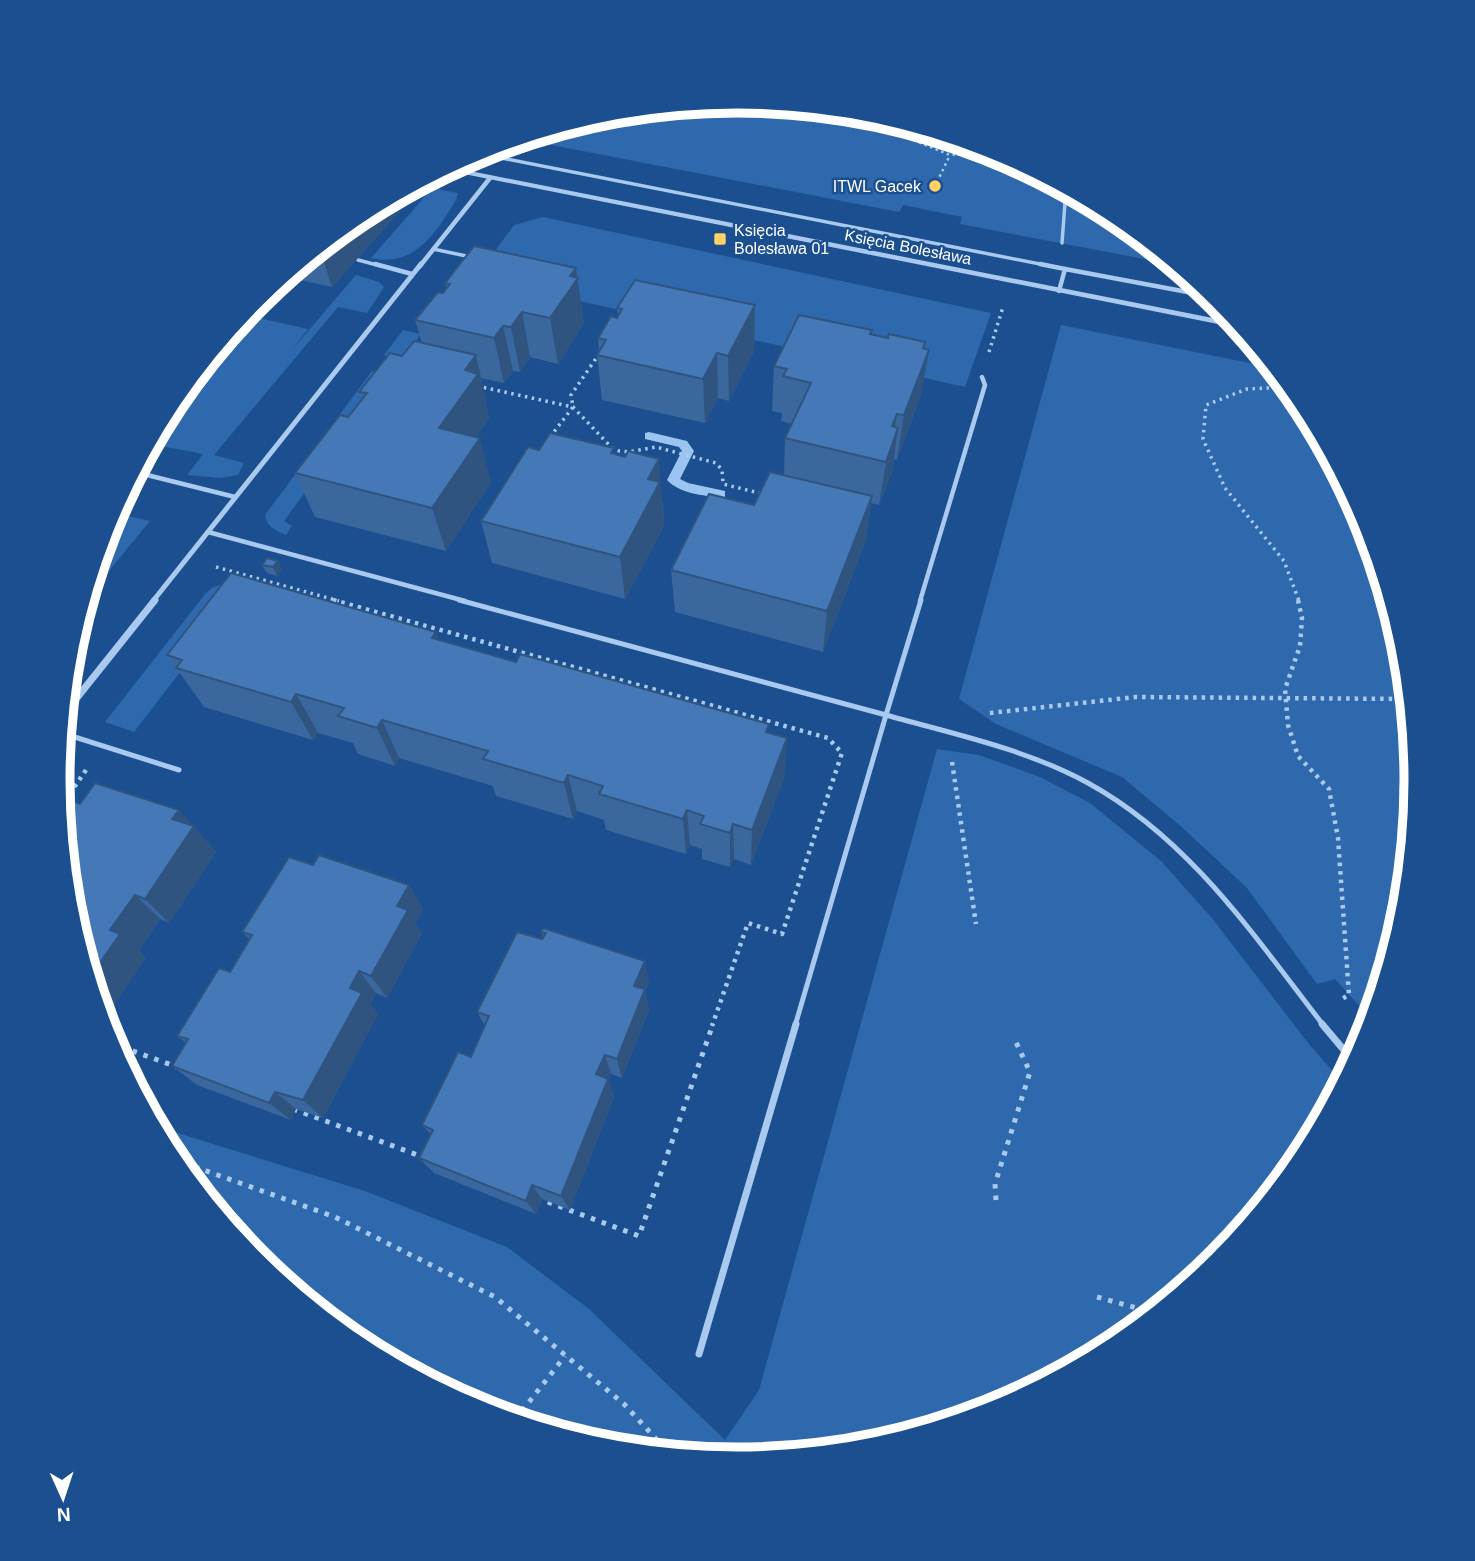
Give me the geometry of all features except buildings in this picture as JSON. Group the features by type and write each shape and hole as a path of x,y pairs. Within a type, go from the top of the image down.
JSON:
{"street":[{"name":"Księcia Bolesława","path":"463,172 1223,323"},
{"path":"75,700 490,178"}],"lane":[{"path":"498,158 729,205 1192,293"},
{"path":"1062,243 1065,199"},
{"path":"433,249 477,259"},
{"path":"358,260 412,274"},
{"path":"1059,291 1065,269"},
{"path":"699,1354 985,385 982,377"},
{"path":"145,474 235,497"},
{"path":"208,532 886,715 1009,750 1066,771 1112,798 1169,842 1232,906 1347,1053"},
{"path":"71,736 180,770"}],"path":[{"path":"893,132 950,155 965,153"},
{"path":"937,182 950,155"},
{"path":"982,377 1003,307"},
{"path":"608,355 599,354 571,395 573,407 612,448 631,453 649,446 716,463 722,470 723,484 770,496"},
{"path":"472,385 573,407"},
{"path":"1275,386 1242,389 1206,405 1203,439 1224,488 1284,561 1297,593 1302,618 1300,646 1285,689 1288,724 1298,756 1329,789 1338,838 1349,995 1315,1013"},
{"path":"549,438 573,407"},
{"path":"236,539 215,566 647,690 828,738 842,753 782,934 748,923 639,1236 524,1194"},
{"path":"986,713 1136,698 1400,699"},
{"path":"71,755 82,739"},
{"path":"950,749 976,923"},
{"path":"70,766 88,771 70,795"},
{"path":"996,1200 995,1184 1030,1072 1014,1038"},
{"path":"126,1048 188,1071"},
{"path":"292,1109 434,1160"},
{"path":"193,1166 335,1217 495,1297 624,1404 660,1443"},
{"path":"1097,1297 1144,1310"},
{"path":"521,1412 565,1356"}],"shaded area":[{"path":"694,114 781,114 868,126 952,148 1033,182 1108,225 1157,261 960,224 962,217 903,205 899,212 541,143 607,126"},
{"path":"434,186 458,193 432,235 412,253 386,260 371,258"},
{"path":"543,217 991,313 965,387 566,298 495,251 514,225"},
{"path":"356,275 379,282 384,287 367,313 338,307 214,455 244,463 238,475 221,478 187,475 203,454 160,446 208,374 258,318 308,329 291,351"},
{"path":"1061,325 1260,365 1316,447 1354,525 1382,608 1399,693 1404,737 1404,824 1392,911 1364,1011 1335,979 1317,984 1247,888 1184,829 1122,777 996,724 959,699"},
{"path":"403,330 421,334 401,361 384,355"},
{"path":"372,371 390,376 284,521 292,526 286,535 275,530 267,522 265,515"},
{"path":"125,516 150,521 101,581"},
{"path":"232,582 248,584 134,732 105,722 206,593 213,587"},
{"path":"937,749 979,755 1040,777 1090,803 1161,861 1211,917 1336,1075 1316,1114 1267,1187 1239,1221 1178,1282 1108,1336 1071,1359 993,1397 952,1413 868,1435 781,1447 694,1447 650,1442 607,1435 523,1413 442,1379 404,1359 331,1310 297,1282 236,1221 208,1187 169,1130 365,1191 507,1247 589,1309 725,1440 759,1390"}],"waterway":[{"path":"649,436 683,444 688,451 673,480 685,487 721,494"}],"place":[{"name":"ITWL Gacek","path":"935,186"},
{"name":"Księcia Bolesława 01","path":"720,239"}]}
